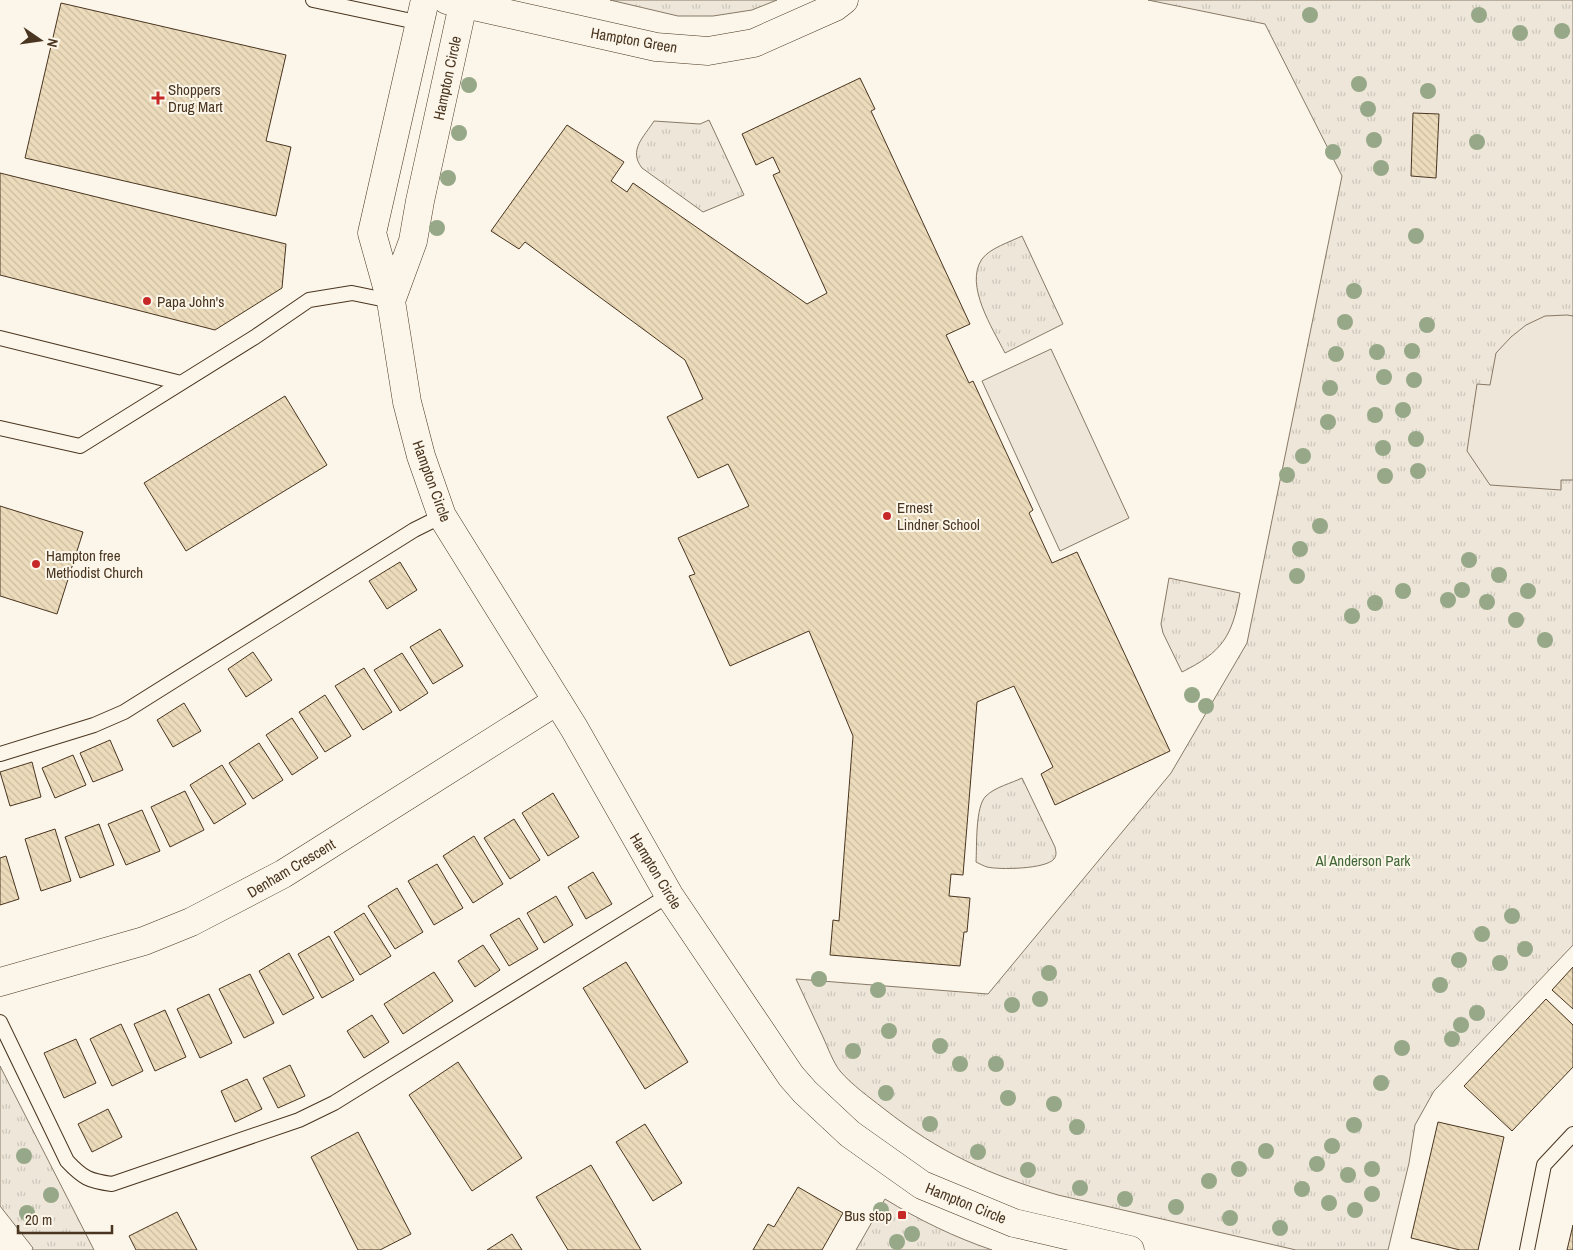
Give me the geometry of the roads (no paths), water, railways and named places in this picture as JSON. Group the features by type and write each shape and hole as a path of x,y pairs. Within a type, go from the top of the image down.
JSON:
{"street":[{"name":"Hampton Green","path":"458,1 656,47 708,51 754,43 835,7 844,0"},
{"name":"Hampton Circle","path":"391,301 413,241 458,1"},
{"name":"Hampton Circle","path":"423,12 372,233 391,301 407,402 421,456 442,516 574,728 669,895 791,1076 805,1092 850,1134 922,1185 1014,1223 1130,1250"},
{"name":"Denham Crescent","path":"0,982 144,940 191,922 236,900 283,874 557,701"}],"lane":[{"path":"313,0 423,12"},
{"path":"0,428 80,446 255,337 309,300 352,293 391,301"},
{"path":"0,338 181,383"},
{"path":"0,754 94,726 124,712 414,530 442,516"},
{"path":"0,1022 68,1161 79,1174 95,1181 112,1184 299,1120 334,1103 669,895"},
{"path":"1527,1250 1544,1165 1573,1134"}],"place":[{"name":"Shoppers Drug Mart","path":"158,98"},
{"name":"Papa John's","path":"147,301"},
{"name":"Ernest Lindner School","path":"887,516"},
{"name":"Hampton free Methodist Church","path":"36,564"},
{"name":"Bus stop","path":"902,1215"}],"park label":[{"name":"Al Anderson Park","path":"1363,860"}]}
